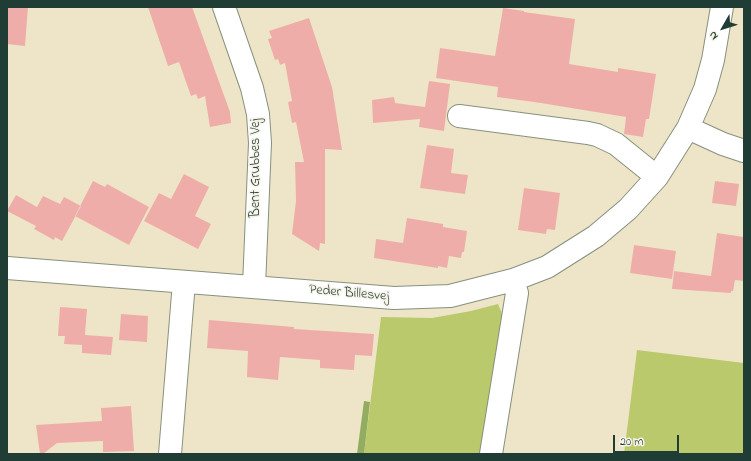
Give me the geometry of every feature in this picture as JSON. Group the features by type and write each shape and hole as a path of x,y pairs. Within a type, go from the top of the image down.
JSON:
{"street":[{"name":"Bent Grubbes Vej","path":"224,7 252,88 258,114 260,143 254,286"},
{"name":"Peder Billesvej","path":"7,268 394,298 450,296 513,280 547,267 596,236 628,209 657,177 688,128 704,89 713,60 722,7"},
{"path":"459,116 597,135 616,144 657,177"},
{"path":"688,128 723,144 744,151"},
{"path":"491,454 517,293 513,280"},
{"path":"170,454 184,282"}],"green space":[{"path":"498,304 503,316 482,454 364,454 381,317 432,318 471,311"},
{"path":"637,350 744,363 744,454 624,454"},
{"path":"364,401 370,402 364,454 357,454"}],"building":[{"path":"7,7 28,7 25,46 7,44"},
{"path":"148,7 192,7 230,112 231,123 210,127 205,96 198,99 196,94 191,96 179,62 168,66"},
{"path":"503,8 575,19 569,64 618,72 618,68 656,74 649,119 646,119 643,137 624,134 626,117 497,97 498,87 436,78 440,48 495,56"},
{"path":"309,18 332,87 342,150 325,149 325,244 320,243 319,251 292,234 296,201 295,162 304,162 296,122 292,123 288,102 292,101 285,63 280,65 278,59 275,60 268,39 272,38 269,31"},
{"path":"429,81 450,84 444,131 419,127 420,119 373,123 372,100 394,97 395,103 425,107"},
{"path":"427,145 454,149 451,173 468,175 465,194 420,188"},
{"path":"184,174 209,187 195,216 211,224 198,249 144,221 159,193 171,199"},
{"path":"93,181 105,187 107,184 149,207 129,245 75,216"},
{"path":"715,181 739,184 736,206 712,203"},
{"path":"524,188 560,193 555,230 547,229 546,234 518,230"},
{"path":"16,195 37,207 43,196 60,204 64,197 81,206 62,241 55,237 54,240 34,229 36,226 7,211"},
{"path":"407,218 443,224 443,227 467,231 464,252 462,252 461,258 449,256 447,268 438,266 438,268 374,258 376,239 403,243"},
{"path":"717,233 744,237 744,281 735,280 733,291 731,291 731,293 672,289 674,271 711,276"},
{"path":"634,245 676,251 672,279 630,273"},
{"path":"60,307 87,309 85,335 113,337 111,355 82,353 82,345 64,344 65,336 58,336"},
{"path":"121,314 148,316 147,342 119,340"},
{"path":"209,320 294,327 294,329 374,334 372,356 355,355 354,370 320,368 320,360 280,357 278,380 247,377 248,351 207,348"},
{"path":"131,406 134,451 103,452 103,441 57,443 43,454 40,454 36,425 102,421 101,408"}]}
